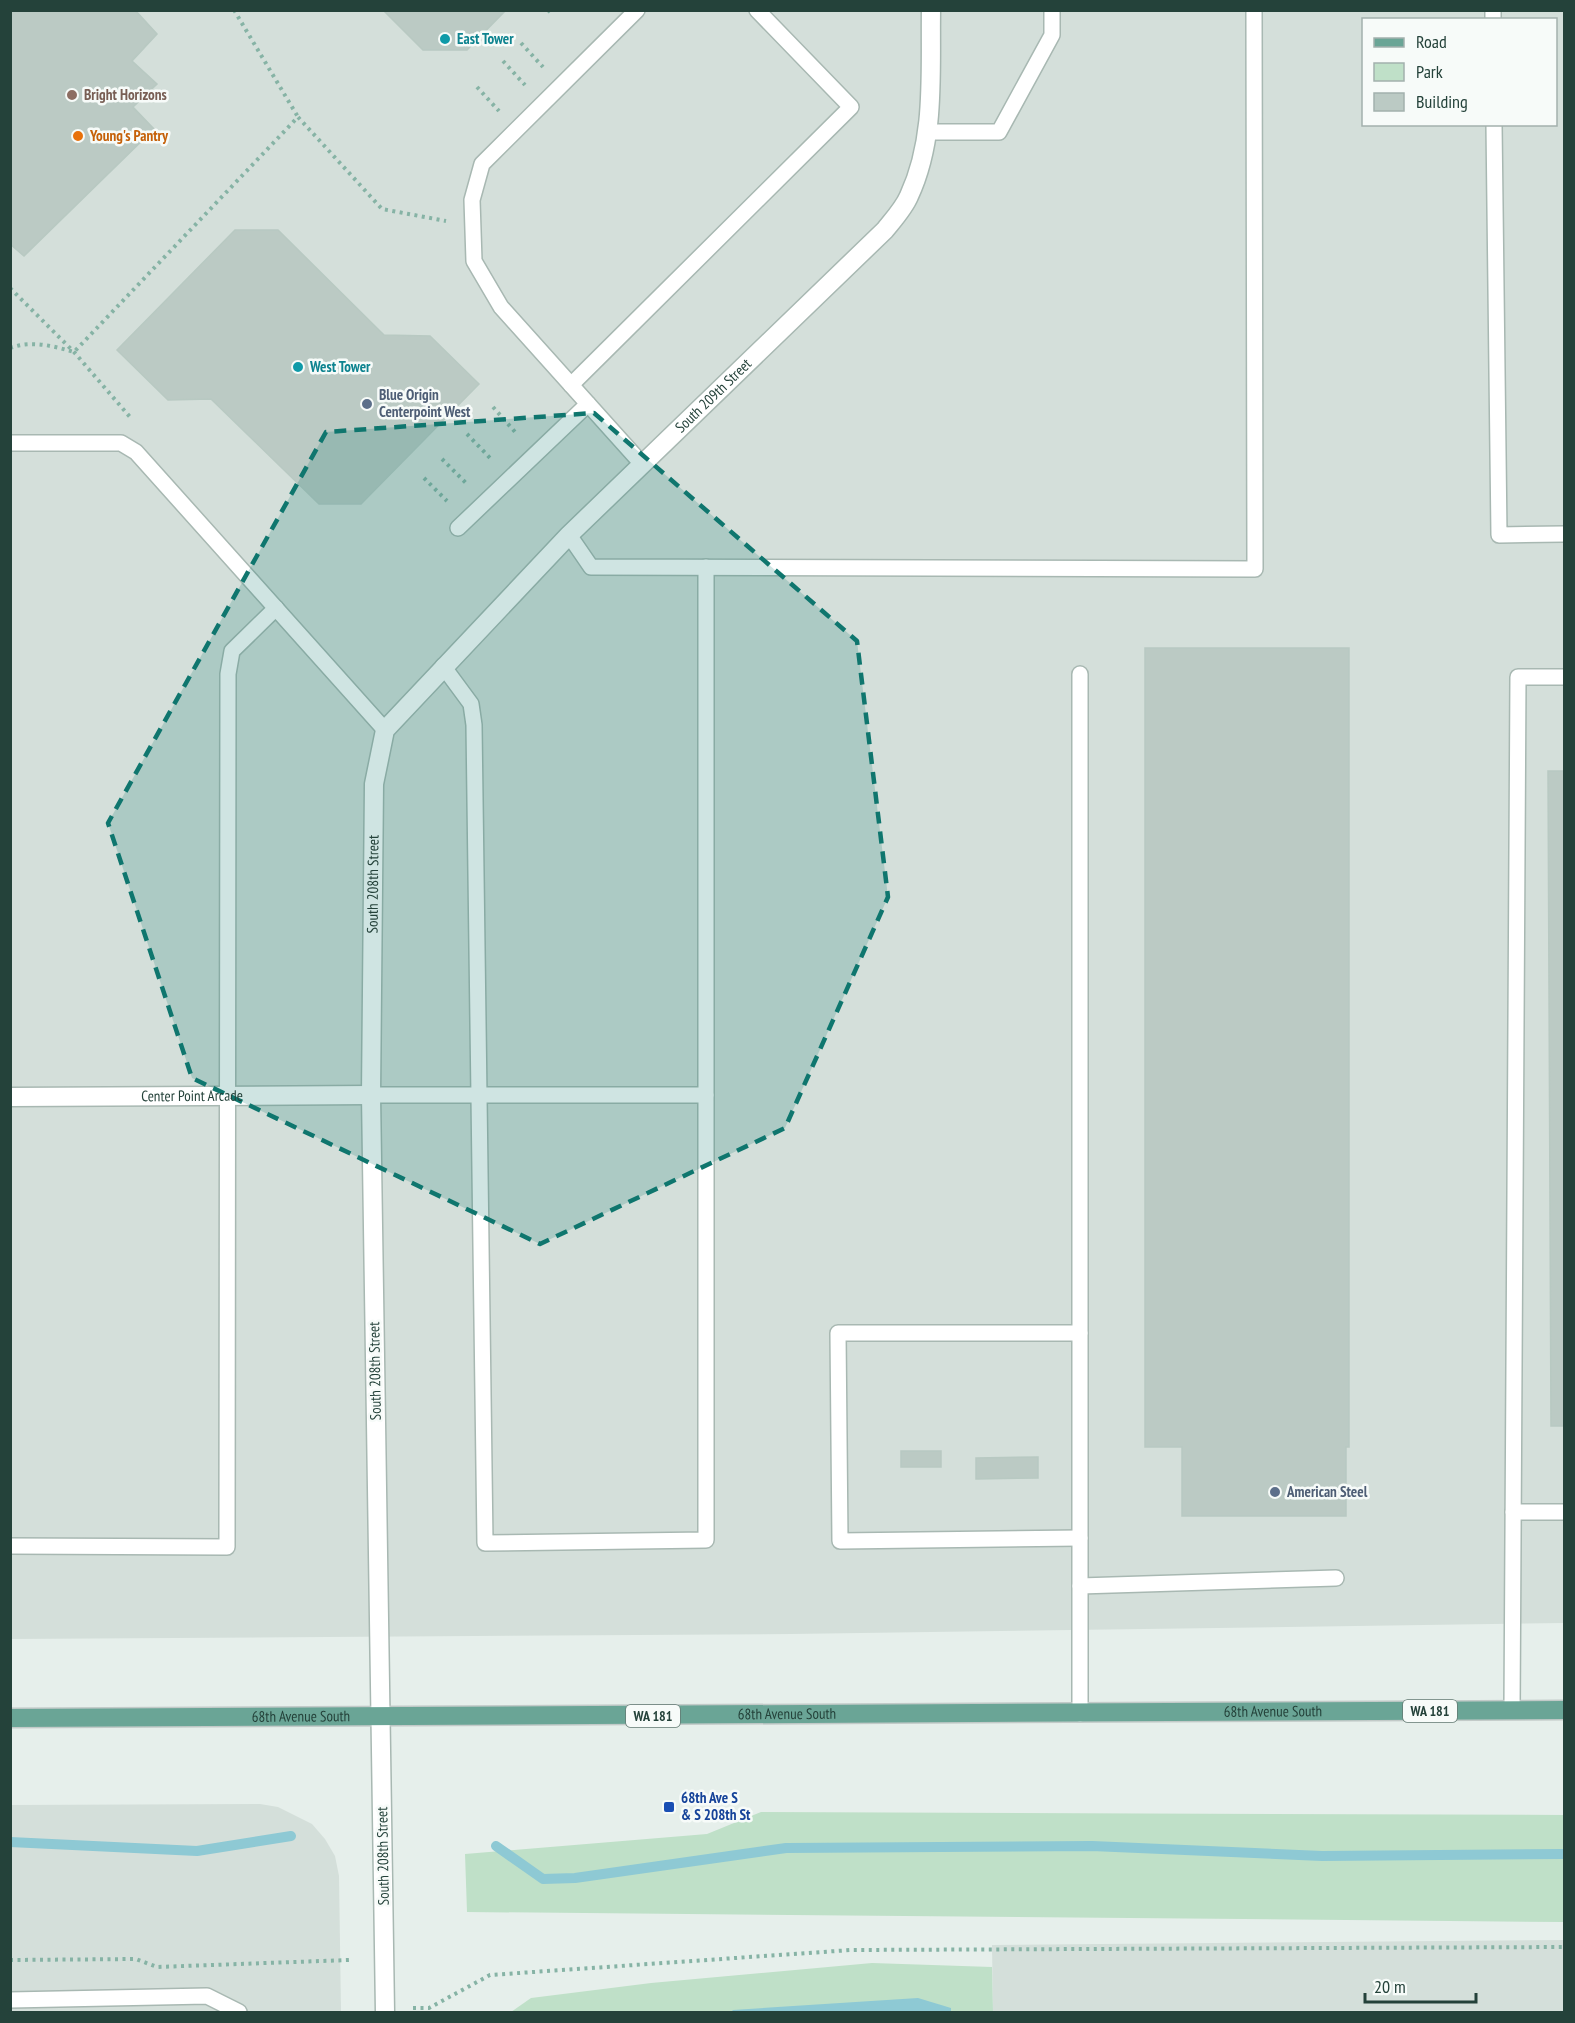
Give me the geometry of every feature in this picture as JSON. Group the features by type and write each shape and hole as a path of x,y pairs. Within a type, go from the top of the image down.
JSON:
{"main road":[{"name":"68th Avenue South","path":"10,1718 1564,1710"}],"street":[{"name":"South 209th Street","path":"385,730 569,535 885,230 908,199 921,165 929,132 931,10"},
{"name":"South 208th Street","path":"385,730 374,784 371,1095 386,2013"},
{"name":"Center Point Arcade","path":"10,1097 371,1095"}],"lane":[{"path":"637,10 482,164 472,200 474,261 501,307 642,464"},
{"path":"571,385 851,107 757,10"},
{"path":"929,132 999,132 1052,35 1052,10"},
{"path":"569,535 591,567 1255,568 1254,10"},
{"path":"1494,126 1499,535 1564,534"},
{"path":"458,528 588,404"},
{"path":"10,443 121,443 136,452 385,730"},
{"path":"443,666 471,704 474,725 485,1543 706,1540 706,567"},
{"path":"10,1546 227,1547 228,674 232,651 276,608"},
{"path":"1080,674 1080,1714"},
{"path":"1512,1711 1518,677 1564,677"},
{"path":"371,1095 706,1095"},
{"path":"1080,1333 838,1333 840,1541 1080,1538"},
{"path":"1513,1512 1564,1512"},
{"path":"1080,1586 1336,1578"},
{"path":"10,2000 207,1996 239,2013"}],"path":[{"path":"234,10 298,117 382,209 473,227"},
{"path":"521,43 544,68"},
{"path":"502,61 526,87"},
{"path":"477,87 501,113"},
{"path":"74,352 298,117"},
{"path":"10,288 74,352 132,420"},
{"path":"10,348 21,344 46,344 74,352"},
{"path":"493,408 516,433"},
{"path":"467,434 491,459"},
{"path":"442,459 467,484"},
{"path":"424,478 447,501"},
{"path":"429,2008 490,1976 851,1950 1564,1947"},
{"path":"10,1960 136,1959 157,1967 349,1960"}],"highlighted area":[{"path":"594,413 857,641 888,897 785,1128 540,1244 192,1078 108,823 326,432"}],"shaded area":[{"path":"10,11 1564,11 1564,1623 791,1634 11,1639"},
{"path":"260,1804 278,1807 312,1824 325,1839 335,1856 339,1876 341,2012 11,2012 10,1805"},
{"path":"1564,1940 1564,2012 993,2012 992,1945"}],"green space":[{"path":"761,1812 1564,1815 1564,1922 467,1912 465,1854 707,1834"},
{"path":"872,1963 992,1967 993,2012 511,2012 531,1998 651,1983"}],"water":[{"path":"918,1998 951,2008 951,2012 731,2012 733,2010"}],"building":[{"name":"Young's Pantry","path":"10,10 135,10 157,34 132,61 157,84 133,107 154,129 24,256 10,244"},
{"name":"East Tower","path":"383,10 506,10 467,50 423,50"},
{"name":"West Tower","path":"235,230 278,230 384,335 430,336 479,384 361,504 319,504 211,399 168,400 117,350"},
{"path":"1145,648 1349,648 1349,1447 1346,1447 1346,1516 1182,1516 1182,1447 1145,1447"},
{"path":"1548,771 1564,771 1564,1426 1551,1426"},
{"path":"901,1451 941,1451 941,1467 901,1467"},
{"path":"1038,1457 1038,1478 976,1479 976,1458"}],"waterway":[{"path":"10,1842 197,1851 291,1836"},
{"path":"496,1846 543,1879 575,1878 786,1848 1092,1846 1322,1856 1564,1854"}],"place":[{"name":"East Tower","path":"445,39"},
{"name":"Bright Horizons","path":"72,95"},
{"name":"Young's Pantry","path":"78,136"},
{"name":"West Tower","path":"298,367"},
{"name":"Blue Origin Centerpoint West","path":"367,404"},
{"name":"American Steel","path":"1275,1492"},
{"name":"68th Ave S & S 208th St","path":"669,1807"}]}
